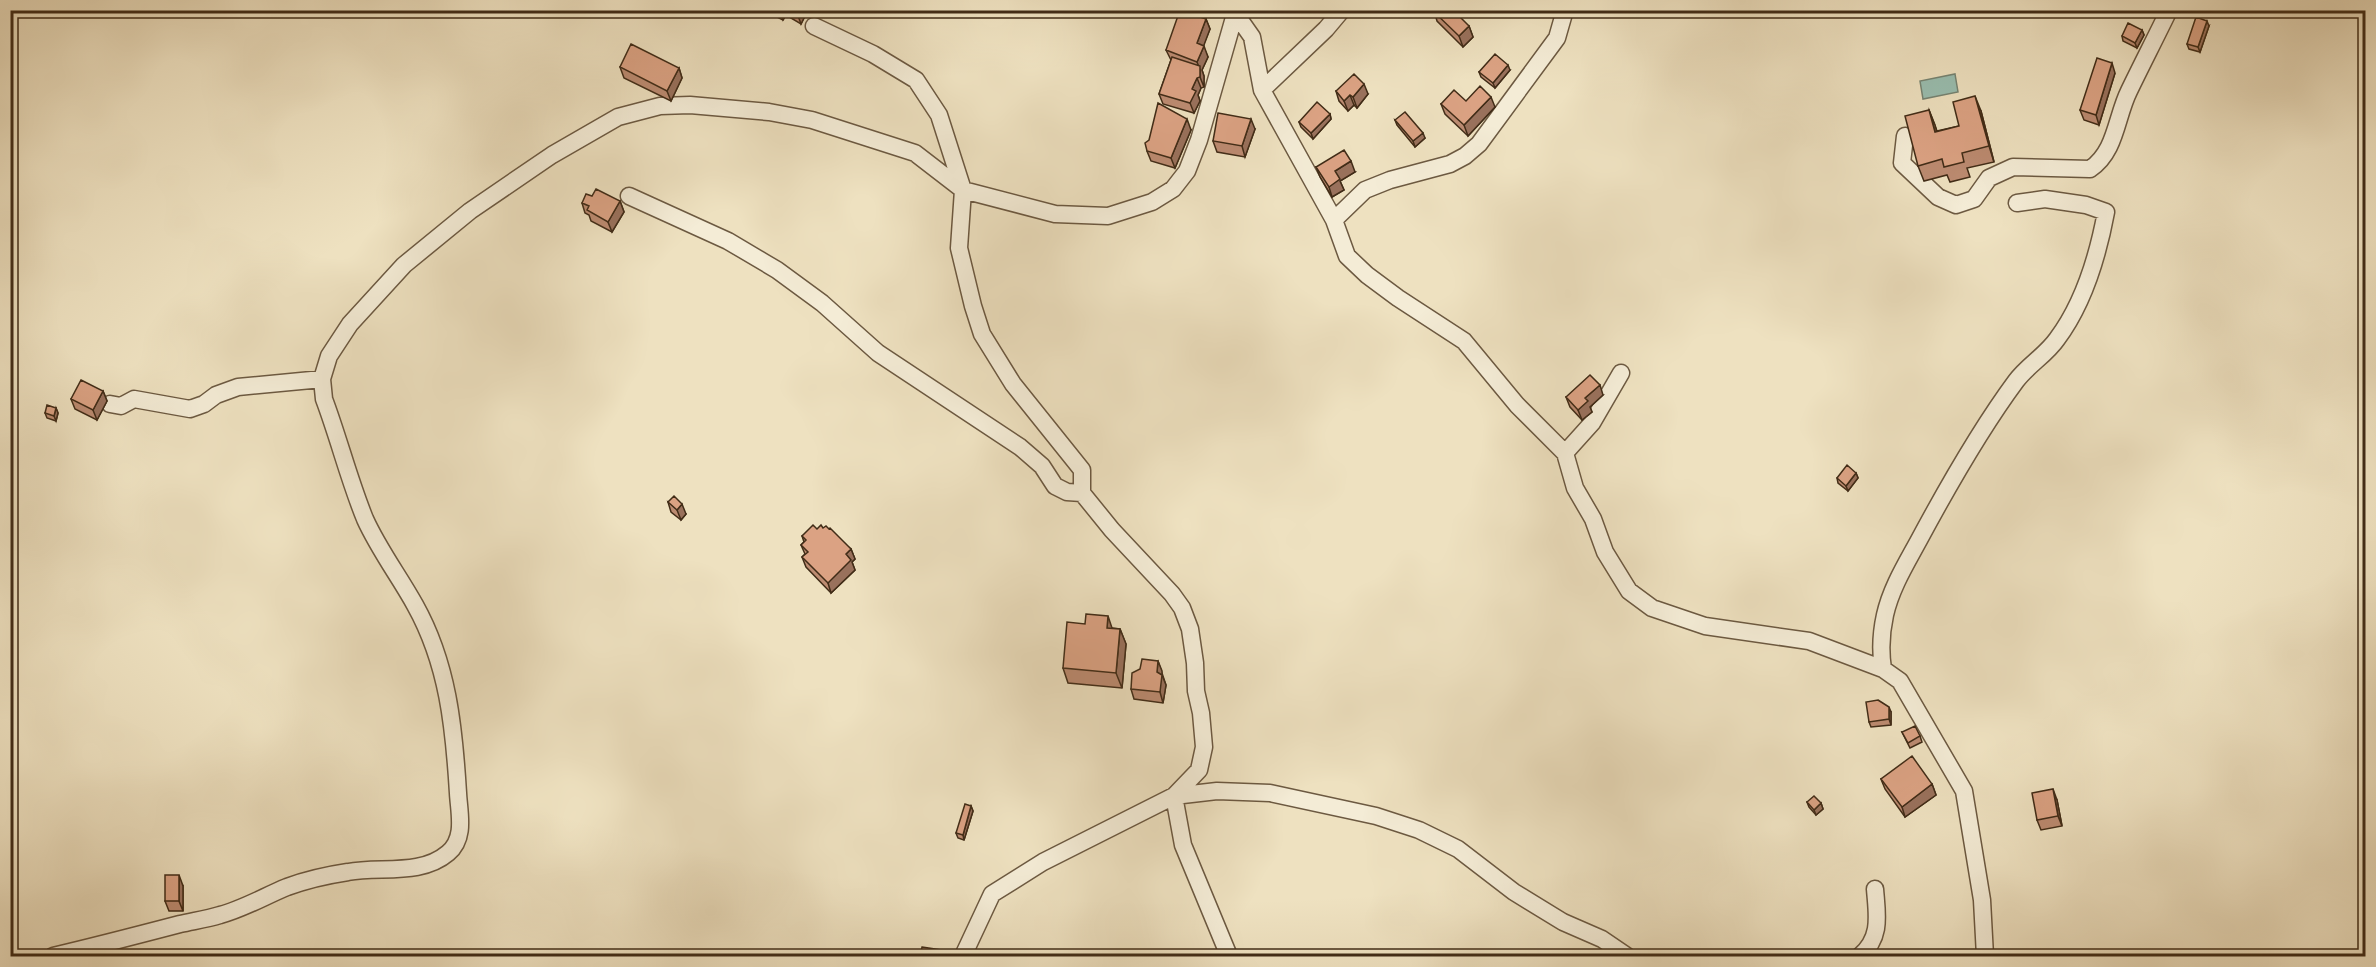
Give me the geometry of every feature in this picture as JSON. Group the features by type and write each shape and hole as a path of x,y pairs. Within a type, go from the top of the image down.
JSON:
{"street":[{"path":"1262,90 1326,29 1342,10"},
{"path":"1334,220 1365,190 1390,180 1449,164 1466,156 1479,144 1557,38 1564,10"},
{"path":"1905,136 1902,163 1938,197 1956,205 1974,199 1989,178 2013,167 2090,169 2100,162 2109,149 2127,93 2169,10"},
{"path":"1234,12 1252,37 1262,90 1334,220 1347,256 1382,287 1464,341 1517,405 1565,453 1575,488 1593,519 1605,552 1629,591 1652,608 1705,626 1809,641 1882,669 1900,681 1964,791 1982,900 1985,957"},
{"path":"53,957 220,916 289,886 322,877 365,869 390,870 425,865 438,860 458,841 460,829 457,772 450,702 445,679 429,633 415,605 376,542 366,520 324,399 322,379 329,356 345,331 404,265 470,212 552,155 618,117 660,106 690,105 769,112 812,120 915,153 963,190 1055,214 1108,216 1152,202 1173,189 1187,171 1199,140 1234,12"},
{"path":"814,26 873,54 916,80 939,115 963,190 959,248 972,306 982,334 1013,384 1082,470 1082,494 1172,594 1182,608 1190,630 1204,747 1199,770 1174,796 1043,862 992,894 963,957"},
{"path":"629,196 728,241 777,270 822,303 878,353 1020,447 1042,466 1055,486 1067,492 1082,494"},
{"path":"1882,669 1880,646 1885,613 1899,579 1975,441 2017,379 2056,340 2066,325 2078,303 2103,232 2106,212 2086,205 2045,199 2017,203"},
{"path":"1565,453 1592,423 1621,373"},
{"path":"110,404 121,406 134,399 190,409 238,387 322,379"},
{"path":"1174,796 1217,791 1270,793 1376,816 1419,831 1458,849 1514,892 1563,922 1602,939 1627,957"},
{"path":"1174,796 1183,845 1229,957"},
{"path":"1860,957 1878,928 1875,889"}],"shaded area":[{"path":"1955,74 1958,92 1923,99 1920,81"}],"building":[{"path":"1180,10 1206,19 1197,43 1204,46 1197,62 1166,50"},
{"path":"1453,10 1469,26 1459,36 1433,11"},
{"path":"2196,17 2207,21 2198,47 2187,44"},
{"path":"2128,23 2142,30 2135,43 2122,36"},
{"path":"631,44 679,68 667,91 620,67"},
{"path":"1495,54 1508,65 1493,83 1479,72"},
{"path":"1172,57 1200,66 1200,77 1197,78 1192,89 1196,91 1190,103 1159,94"},
{"path":"2097,58 2112,63 2096,115 2080,110"},
{"path":"1354,74 1364,84 1353,97 1350,95 1344,101 1336,91"},
{"path":"1480,86 1491,97 1464,125 1441,104 1454,90 1466,101"},
{"path":"1975,96 1989,146 1962,153 1964,162 1944,167 1942,159 1918,166 1905,116 1929,110 1935,132 1959,126 1953,102"},
{"path":"1317,102 1330,114 1311,133 1299,122"},
{"path":"1158,103 1187,119 1171,158 1147,151 1145,143 1149,140"},
{"path":"1405,112 1423,133 1413,141 1395,120"},
{"path":"1218,113 1251,119 1242,146 1213,141"},
{"path":"1344,150 1351,161 1335,171 1340,179 1329,187 1316,167"},
{"path":"596,189 620,201 608,222 587,210 589,206 582,203 586,194 592,196"},
{"path":"1590,375 1600,385 1585,398 1588,401 1578,410 1566,397"},
{"path":"81,380 103,391 93,410 71,399"},
{"path":"47,405 56,408 54,416 45,413"},
{"path":"1847,465 1856,473 1846,486 1837,478"},
{"path":"674,496 682,504 677,510 668,502"},
{"path":"813,525 817,529 821,525 823,528 826,526 830,528 851,549 846,554 851,560 828,583 802,557 808,552 801,545 806,540 802,536"},
{"path":"1086,614 1108,616 1107,628 1120,629 1116,673 1063,668 1067,622 1085,624"},
{"path":"1142,659 1158,661 1157,672 1162,675 1160,692 1131,689 1132,673 1140,669"},
{"path":"1878,700 1889,707 1889,719 1869,722 1866,702"},
{"path":"1915,726 1920,736 1908,743 1902,732"},
{"path":"1912,756 1932,784 1902,807 1881,779"},
{"path":"2053,789 2058,816 2037,820 2032,793"},
{"path":"1814,796 1821,803 1814,810 1807,802"},
{"path":"965,804 971,806 963,835 956,833"},
{"path":"165,875 179,875 179,901 165,901"},
{"path":"922,947 941,950 940,957 920,957"},
{"path":"111,950 112,957 83,957 83,954"}]}
